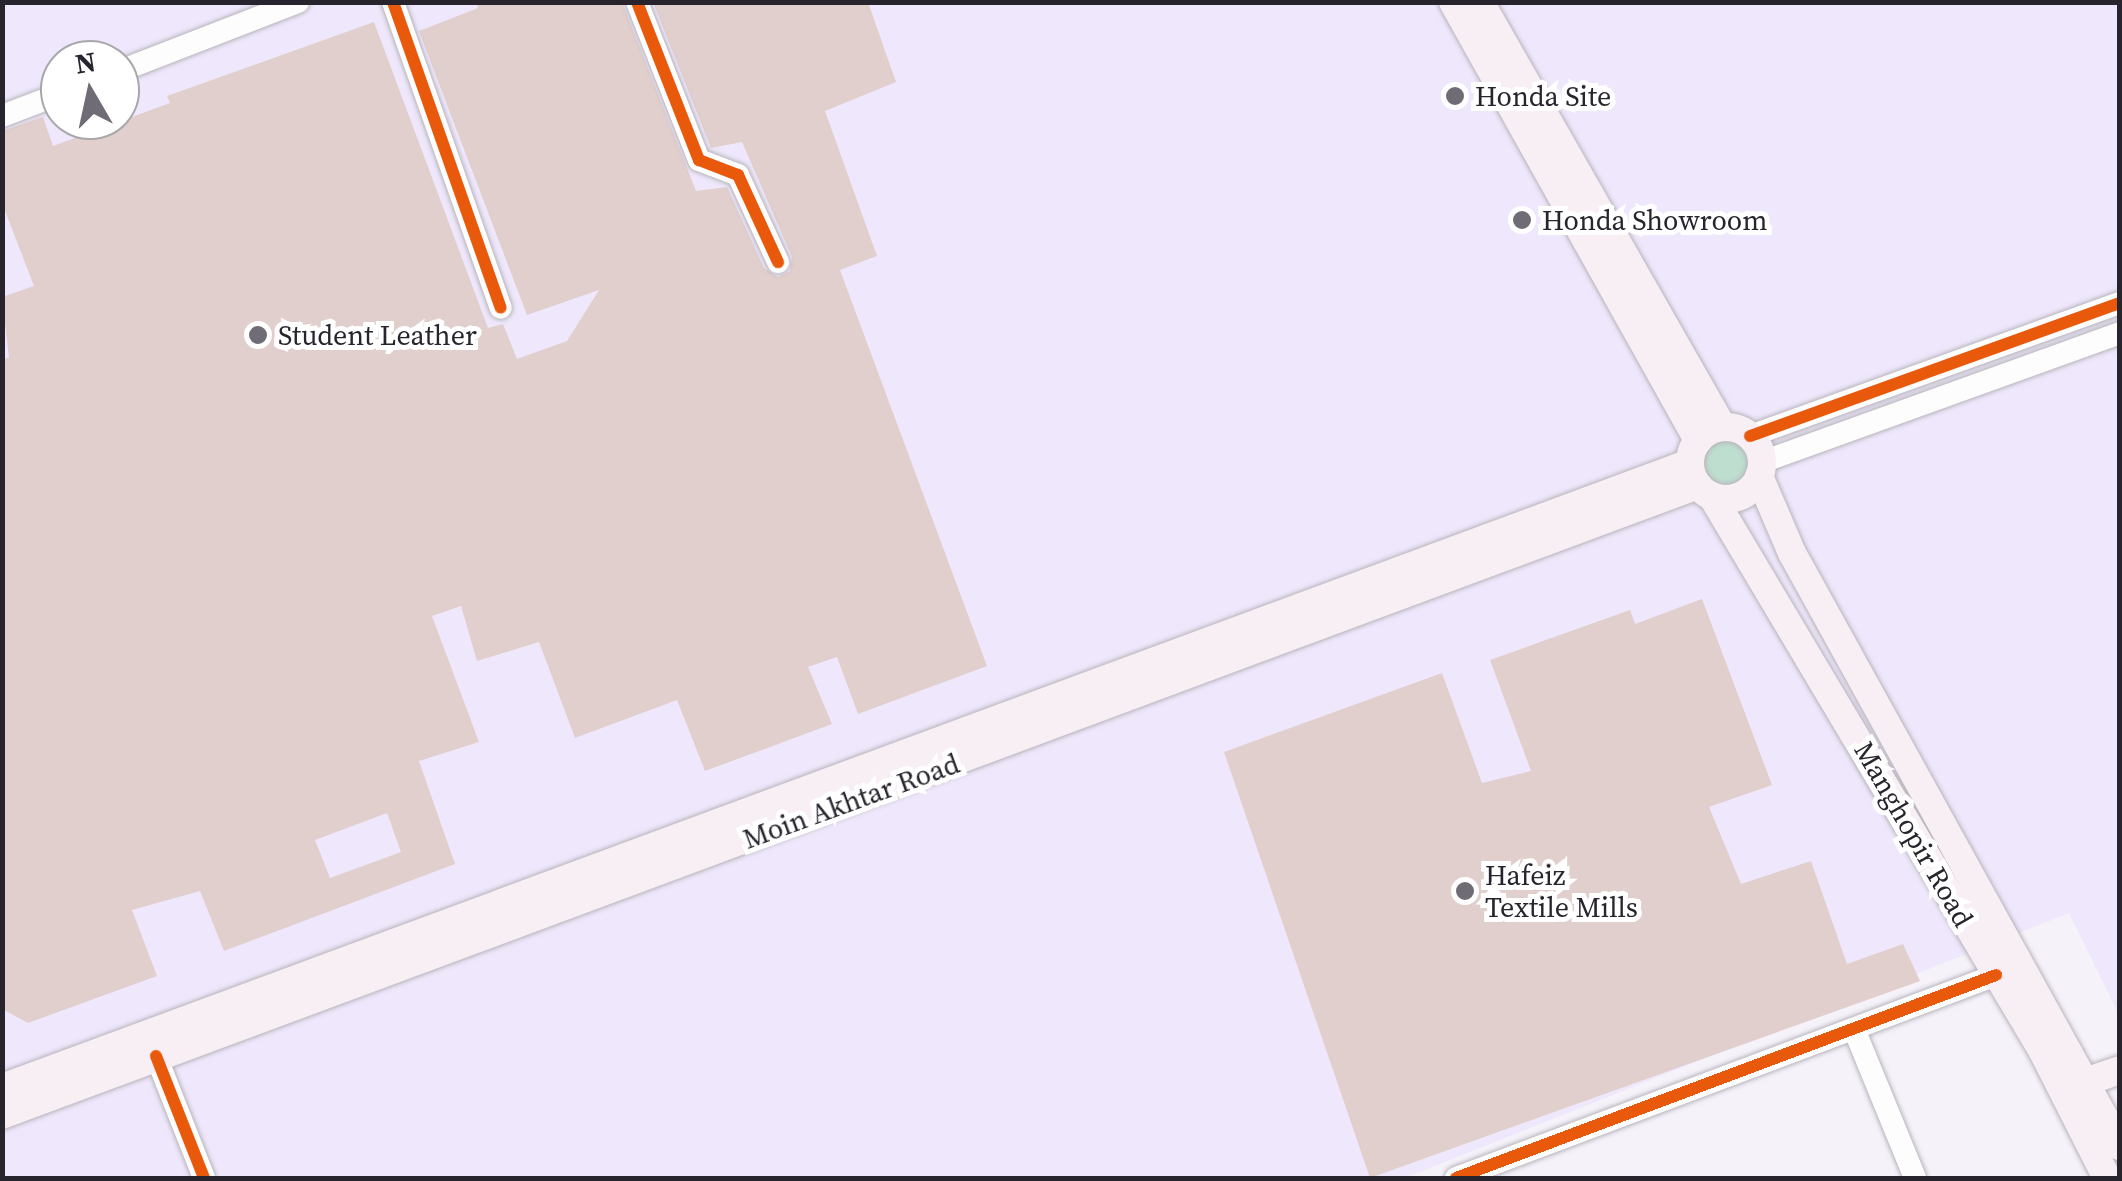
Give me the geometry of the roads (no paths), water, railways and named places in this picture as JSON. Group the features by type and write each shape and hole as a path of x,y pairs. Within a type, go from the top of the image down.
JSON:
{"main road":[{"name":"Manghopir Road","path":"1453,2 1704,462 1749,558 1996,975 2074,1085 2099,1106 2120,1146"},
{"path":"1480,2 1704,462 1740,496 1757,458 1704,462"},
{"name":"Manghopir Road","path":"1757,458 1786,541 2074,1085"},
{"name":"Moin Akhtar Road","path":"2,1088 1134,665 1704,462"},
{"name":"Moin Akhtar Road","path":"2,1115 1144,694 1704,462"},
{"path":"1749,558 1761,535 1786,541"},
{"path":"1134,665 1144,694"},
{"path":"2074,1085 2120,1070"},
{"name":"Manghopir Road","path":"2099,1106 2107,1178"}],"street":[{"path":"140,63 298,2"},
{"path":"393,2 501,308"},
{"path":"637,2 699,160 738,175 778,262"},
{"path":"2,116 40,102"},
{"path":"1757,458 2120,303"},
{"path":"1757,458 2120,333"},
{"path":"1456,1178 1996,975"},
{"path":"1854,1028 1915,1178"},
{"path":"156,1056 204,1178"}],"place":[{"name":"Honda Site","path":"1455,96"},
{"name":"Honda Showroom","path":"1522,220"},
{"name":"Student Leather","path":"258,335"},
{"name":"Hafeiz Textile Mills","path":"1465,891"}]}
